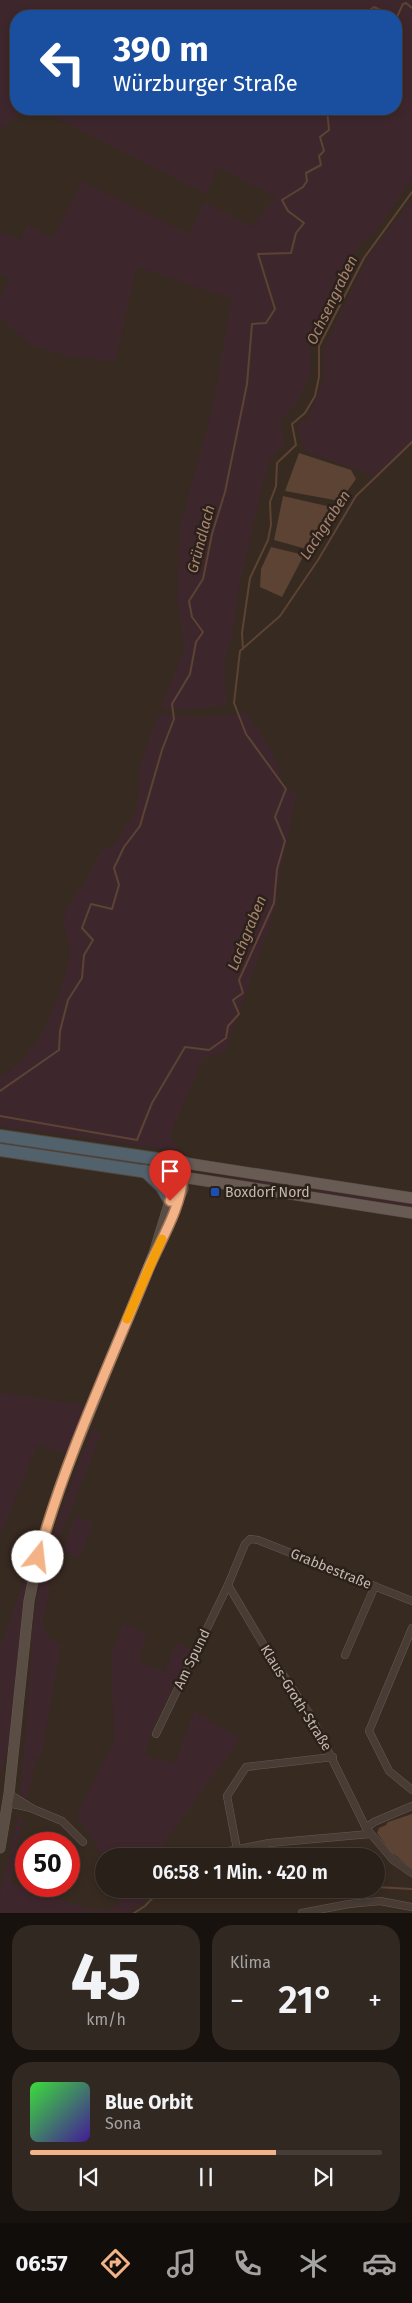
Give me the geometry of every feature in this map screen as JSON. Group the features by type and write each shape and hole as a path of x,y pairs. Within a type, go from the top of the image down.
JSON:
{"highway":[{"path":"0,1136 185,1163"},
{"path":"0,1150 182,1177"},
{"path":"145,1172 162,1186 170,1201"}],"main road":[{"path":"0,1848 8,1799 27,1612 38,1557 61,1484 154,1253 181,1195 185,1163 412,1198"},
{"path":"154,1253 174,1188 182,1177"},
{"path":"182,1177 412,1213"}],"street":[{"name":"Grabbestraße","path":"228,1585 245,1544 250,1539 258,1540 412,1602"},
{"name":"Am Spund","path":"156,1734 228,1585"},
{"name":"Klaus-Groth-Straße","path":"228,1585 268,1654 311,1716 333,1756 368,1831 393,1860 412,1873"},
{"path":"345,1655 375,1586"},
{"path":"412,1628 369,1731 389,1771 412,1790"},
{"path":"238,1848 227,1796 246,1767 333,1756"},
{"path":"8,1799 62,1821 83,1842"},
{"path":"249,1848 306,1838 368,1831 374,1822 412,1806"},
{"path":"302,1913 349,1904 380,1901 412,1907"}],"shaded area":[{"path":"0,0 412,0 412,180 379,226 358,245 325,318 310,346 311,373 297,403 280,421 284,443 268,463 239,586 233,631 225,659 226,705 187,710 161,708 185,647 177,598 180,528 212,409 232,299 137,267 115,362 64,355 31,345 0,318 0,298 9,278 0,273 0,232 20,240 27,225 53,238 82,181 189,234 205,202 253,227 275,196 217,167 207,194 50,115 402,115 402,10 10,10 10,115 20,115 0,129"},
{"path":"412,200 412,443 374,476 305,451 297,425 308,418 324,379 323,350 369,255"},
{"path":"299,453 351,470 356,479 340,501 285,491"},
{"path":"283,496 327,506 331,513 310,550 274,540"},
{"path":"271,547 304,555 282,597 260,587 261,569"},
{"path":"159,713 203,717 247,713 274,757 281,776 281,785 297,793 276,896 278,902 225,1053 203,1058 170,1136 180,1151 0,1126 0,1075 6,1074 23,1060 45,1029 61,990 71,952 64,926 65,911 89,875 101,851 113,846 136,811 141,762"},
{"path":"0,1140 174,1167 178,1171 0,1146"},
{"path":"200,1173 412,1202 412,1209 199,1176"},
{"path":"0,1392 86,1406 68,1453 37,1445 0,1536"},
{"path":"92,1430 101,1434 54,1552 48,1577 50,1588 42,1625 50,1639 61,1644 41,1756 36,1759 27,1800 21,1795 33,1628 40,1582 59,1515"},
{"path":"75,1516 93,1523 80,1558 62,1552"},
{"path":"29,1565 8,1747 0,1776 0,1643 3,1642"},
{"path":"123,1624 147,1633 138,1661 164,1672 177,1643 191,1649 150,1735 145,1756 175,1763 195,1710 240,1739 160,1848 98,1848 77,1814 114,1741 111,1657"},
{"path":"412,1814 412,1869 390,1851 377,1833 379,1828 388,1822"},
{"path":"23,1819 21,1832 15,1832 15,1862 11,1883 15,1884 15,1897 52,1897 91,1910 112,1910 123,1898 149,1898 129,1913 0,1913 0,1895 17,1821"}],"waterway":[{"name":"Gründlach","path":"400,10 403,4 406,3 412,8"},
{"name":"Gründlach","path":"370,10 374,7 380,10"},
{"name":"Gründlach","path":"0,1091 59,1050 60,1031 68,1000 82,978 84,955 93,940 82,928 91,904 112,909 119,885 114,868 124,847 140,826 162,750 174,719 172,704 190,674 196,642 203,632 192,617 189,601 203,579 212,534 225,492 247,384 252,324 266,323 275,309 258,254 291,253 296,233 304,223 288,211 282,200 303,187 307,181 306,173 321,165 319,156 324,151 320,137 329,130 328,115"},
{"name":"Ochsengraben","path":"243,649 242,633 250,578 268,540 271,525 270,502 276,486 277,463 296,445 292,424 305,413 315,396 319,377 319,346 364,258 412,192"},
{"name":"Lachgraben","path":"0,1116 137,1140 152,1103 185,1047 209,1050 226,1038 228,1026 239,1014 233,1000 243,993 239,980 274,903 277,869 285,841 275,817 286,789 246,734 234,703 240,651 280,616 318,560 356,496 412,442"},
{"path":"385,1888 412,1889"},
{"path":"134,1913 153,1898"}],"slow traffic":[{"path":"127,1319 154,1253 162,1239"}],"place":[{"name":"Boxdorf Nord","path":"215,1192"}],"route":[{"path":"38,1557 61,1484 154,1253 181,1195 182,1177 174,1188 170,1201"}]}
